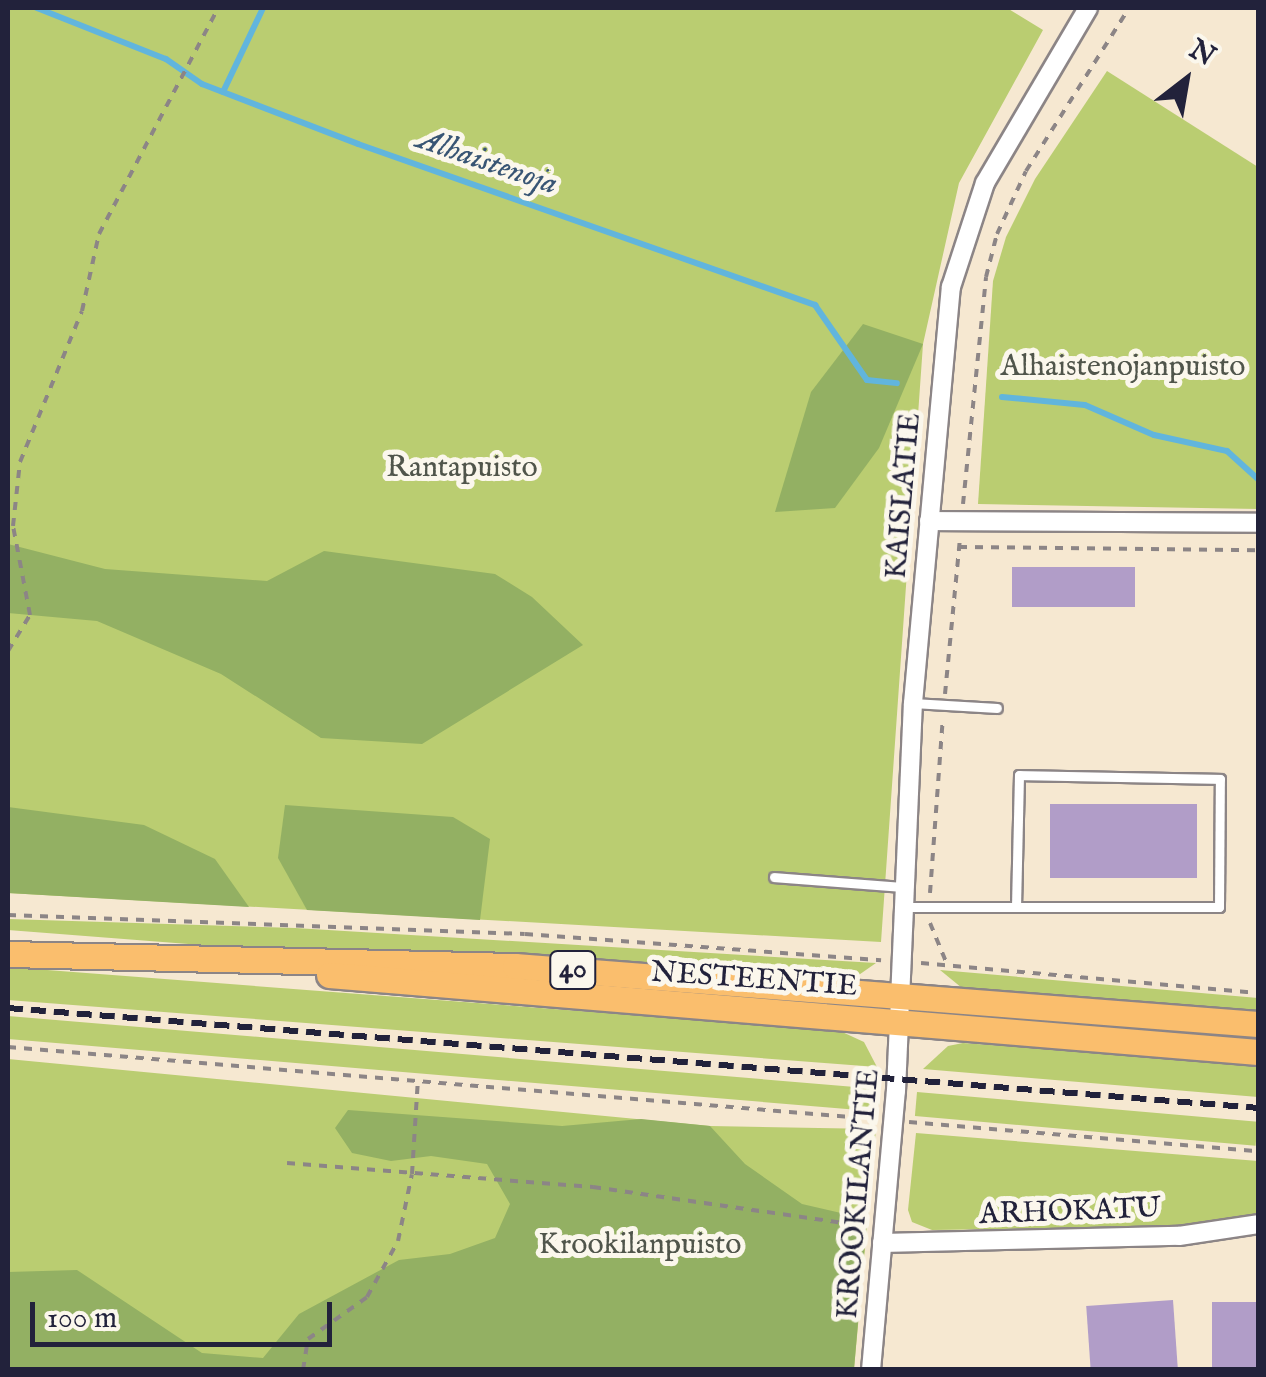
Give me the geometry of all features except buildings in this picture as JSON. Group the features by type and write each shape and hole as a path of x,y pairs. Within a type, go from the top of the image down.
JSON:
{"main road":[{"name":"NESTEENTIE","path":"8,945 70,955"},
{"name":"NESTEENTIE","path":"8,954 515,966 901,992 1258,1024"},
{"name":"NESTEENTIE","path":"245,962 386,983 1258,1052"}],"street":[{"name":"KAISLATIE","path":"899,1024 913,703 951,288 968,220 1020,117 1088,8"},
{"path":"929,520 1258,524"},
{"name":"KROOKILANTIE","path":"871,1370 899,1024"},
{"name":"ARHOKATU","path":"883,1236 1178,1236 1258,1224"}],"lane":[{"path":"913,703 997,708"},
{"path":"905,907 1219,907 1220,779 1019,775 1016,904"},
{"path":"774,877 906,887"}],"path":[{"path":"8,651 30,616 13,526 20,462 82,311 99,234 218,8"},
{"path":"946,964 930,928 930,908 944,705 986,277 998,234 1026,170 1130,8"},
{"path":"959,547 1258,550"},
{"path":"8,915 526,934 946,964 1258,993"},
{"path":"8,1047 418,1078 1258,1152"},
{"path":"302,1370 308,1338 367,1296 390,1255 412,1174 418,1078"},
{"path":"287,1163 593,1186 883,1236"}],"green space":[{"name":"Rantapuisto","path":"8,8 1007,8 1043,30 959,183 923,344 881,942 8,893"},
{"name":"Alhaistenojanpuisto","path":"1107,71 1258,167 1258,509 978,504 993,281 1006,237 1035,179"},
{"path":"863,324 923,344 879,448 835,508 775,512 811,392"},
{"path":"8,544 105,569 267,581 324,551 495,574 532,597 583,645 422,744 321,738 221,674 97,621 8,613"},
{"path":"285,805 453,817 490,839 480,920 307,910 278,858"},
{"path":"8,807 144,825 215,859 249,907 8,893"},
{"path":"8,919 295,928 876,963 853,979 450,954 292,952 8,930"},
{"path":"8,967 840,1031 864,1042 877,1067 8,1000"},
{"path":"940,970 1258,998 1258,1019 962,988"},
{"path":"8,1016 879,1089 879,1104 871,1111 8,1039"},
{"path":"963,1043 1258,1064 1258,1097 923,1069 948,1046"},
{"path":"8,1059 710,1126 876,1129 854,1369 8,1369"},
{"path":"917,1092 1258,1122 1256,1146 915,1116"},
{"name":"Krookilanpuisto","path":"348,1110 562,1126 641,1119 710,1126 745,1164 802,1204 867,1219 854,1369 8,1369 8,1272 77,1270 202,1353 263,1358 299,1314 399,1260 450,1254 495,1238 510,1204 487,1164 431,1156 391,1161 352,1153 335,1128"},
{"path":"916,1133 1258,1161 1258,1215 1191,1226 932,1230 912,1222 908,1210"}],"waterway":[{"name":"Alhaistenoja","path":"37,8 166,59 202,84 358,144 815,305 867,380 897,383"},
{"path":"223,92 263,8"},
{"path":"1002,397 1085,405 1154,435 1227,451 1258,479"}],"railway":[{"path":"8,1008 1258,1108"}]}
